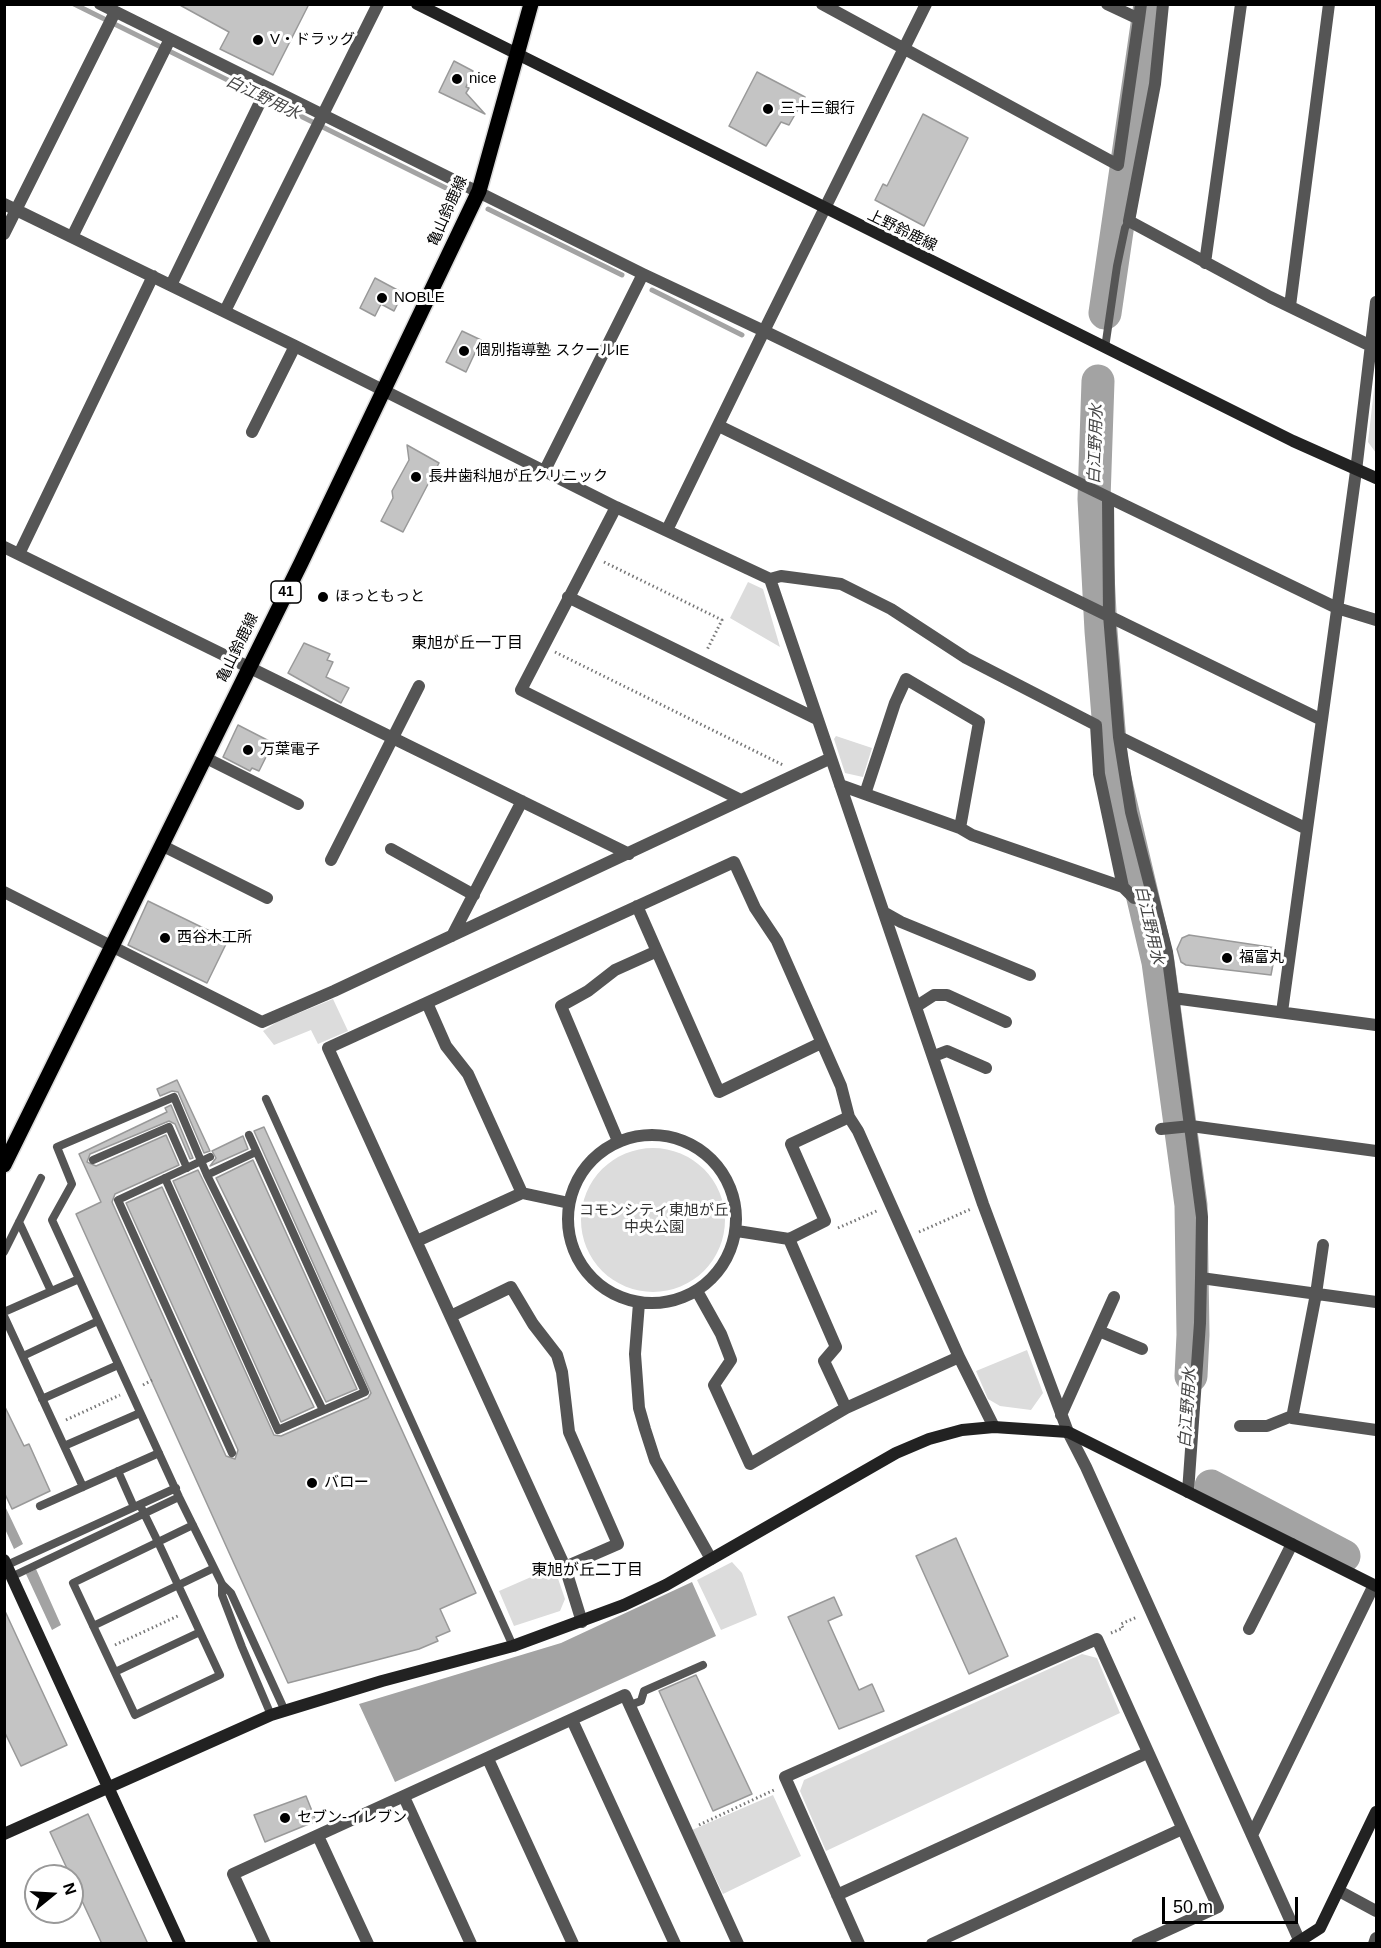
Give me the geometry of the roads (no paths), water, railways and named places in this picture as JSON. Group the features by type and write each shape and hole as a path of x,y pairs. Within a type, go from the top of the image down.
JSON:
{"main road":[{"name":"亀山鈴鹿線","path":"4,1165 384,390 479,191 531,4"}],"street":[{"path":"100,4 114,14 266,90 319,122 479,191 643,274 1337,608 1377,620"},
{"path":"225,311 378,4"},
{"name":"上野鈴鹿線","path":"417,4 824,210 1356,471 1377,478"},
{"path":"822,4 1118,165 1141,4"},
{"path":"667,530 926,4"},
{"path":"1107,4 1139,19"},
{"path":"1163,4 1155,84 1129,221 1205,263 1371,346"},
{"path":"1205,263 1241,4"},
{"path":"1290,306 1329,4"},
{"path":"4,234 10,207 114,14"},
{"path":"72,237 168,41"},
{"path":"171,285 266,90"},
{"path":"10,207 225,311 616,507 770,579 781,576 841,584 891,609 966,658 1096,725 1099,774 1123,887"},
{"path":"545,470 643,274"},
{"path":"19,554 153,276"},
{"path":"1282,1012 1377,302"},
{"path":"252,432 295,346"},
{"path":"719,426 1322,720"},
{"path":"1105,497 1109,615 1119,737 1131,812 1167,952 1202,1217 1200,1323 1188,1492"},
{"path":"616,507 521,690 739,800"},
{"path":"4,547 629,854"},
{"path":"770,579 983,1204 1061,1415 1299,1943 1320,1928 1377,1812"},
{"path":"568,597 817,719"},
{"path":"865,794 895,703 906,679 979,722 960,828"},
{"path":"331,860 419,686"},
{"path":"1119,737 1307,829"},
{"path":"204,757 298,804"},
{"path":"6,897 262,1022 629,854 831,758"},
{"path":"840,784 960,828 972,835 1123,887 1134,898"},
{"path":"452,936 522,801"},
{"path":"161,845 267,898"},
{"path":"391,849 474,895"},
{"path":"582,1622 565,1567 328,1048 734,862 755,908 777,941 842,1086 849,1117 858,1131 959,1357 994,1427"},
{"path":"636,906 719,1092 821,1043"},
{"path":"885,913 901,922 1030,975"},
{"path":"618,1141 561,1006 588,991 615,970 655,952"},
{"path":"917,1006 934,994 947,995 1006,1022"},
{"path":"1173,998 1377,1024"},
{"path":"427,1003 446,1046 468,1074 522,1193"},
{"path":"934,1056 947,1051 986,1068"},
{"path":"737,1231 789,1239 825,1221 791,1144 849,1117"},
{"path":"1161,1129 1189,1126 1377,1151"},
{"path":"639,1136 662,1136 702,1149 717,1163 730,1188 737,1218 737,1231 722,1265 707,1284 697,1291 660,1303 639,1303 610,1292 596,1282 584,1268 573,1246 568,1203 586,1169 601,1152 618,1141 639,1136"},
{"path":"417,1241 522,1193 568,1203"},
{"path":"789,1239 836,1347 824,1361 846,1408"},
{"path":"1292,1416 1316,1294 1323,1245"},
{"path":"1201,1278 1377,1302"},
{"path":"451,1316 511,1287 533,1324 557,1355 562,1372 569,1432 618,1544 565,1567"},
{"path":"697,1291 721,1334 731,1360 714,1385 750,1464 846,1408 959,1357"},
{"path":"1061,1415 1114,1296"},
{"path":"639,1303 635,1354 639,1408 655,1460 711,1559"},
{"path":"1099,1331 1142,1349"},
{"path":"1240,1426 1267,1426 1292,1416 1377,1430"},
{"path":"4,1834 271,1715 382,1681 513,1646 582,1622 666,1585 896,1453 929,1439 962,1430 994,1427 1068,1432 1375,1585 1252,1835"},
{"path":"1250,1629 1292,1544"},
{"path":"8,1567 180,1944"},
{"path":"859,1944 785,1777 1097,1639 1218,1907 1137,1944"},
{"path":"265,1944 233,1874 625,1695 738,1944"},
{"path":"572,1720 675,1944"},
{"path":"837,1895 1147,1753"},
{"path":"488,1759 573,1944"},
{"path":"404,1797 471,1944"},
{"path":"932,1944 1182,1829"},
{"path":"318,1836 368,1944"},
{"path":"1339,1891 1377,1911"},
{"path":"1374,1944 1377,1938"}],"lane":[{"path":"1105,348 1117,266 1125,228 1129,221"},
{"path":"285,1711 231,1593 222,1584 193,1525 52,1220 72,1184 57,1147 174,1096 207,1175 322,1410"},
{"path":"266,1099 513,1646"},
{"path":"93,1160 169,1127 187,1168"},
{"path":"165,1178 278,1430 365,1392 249,1135"},
{"path":"207,1175 256,1152"},
{"path":"210,1157 118,1200 232,1453"},
{"path":"4,1252 41,1178"},
{"path":"19,1222 51,1291"},
{"path":"4,1230 13,1234"},
{"path":"79,1279 4,1314 82,1487"},
{"path":"23,1356 98,1322"},
{"path":"42,1399 118,1365"},
{"path":"64,1446 140,1413"},
{"path":"40,1506 159,1453"},
{"path":"118,1471 137,1506 144,1514 158,1542 220,1675 135,1715 73,1583 158,1542 193,1525"},
{"path":"8,1567 176,1488"},
{"path":"8,1567 144,1514 180,1497"},
{"path":"93,1626 214,1568"},
{"path":"222,1584 222,1595 271,1715"},
{"path":"115,1672 200,1632"},
{"path":"630,1705 641,1701 644,1691 703,1665"}],"waterway":[{"name":"白江野用水","path":"74,4 452,191"},
{"name":"白江野用水","path":"1105,313 1150,4"},
{"name":"白江野用水","path":"488,209 622,275"},
{"name":"白江野用水","path":"652,290 742,335"},
{"name":"白江野用水","path":"1098,381 1094,499 1101,631 1112,766 1158,962 1191,1205 1193,1335 1191,1376"},
{"name":"白江野用水","path":"1211,1486 1344,1556"}],"place":[{"name":"V・ドラッグ","path":"258,40"},
{"name":"nice","path":"457,79"},
{"name":"三十三銀行","path":"768,109"},
{"name":"NOBLE","path":"382,298"},
{"name":"個別指導塾 スクールIE","path":"464,351"},
{"name":"長井歯科旭が丘クリニック","path":"416,477"},
{"name":"ほっともっと","path":"323,597"},
{"name":"万葉電子","path":"248,750"},
{"name":"西谷木工所","path":"165,938"},
{"name":"福富丸","path":"1227,958"},
{"name":"バロー","path":"312,1483"},
{"name":"セブン-イレブン","path":"285,1818"}],"district":[{"name":"東旭が丘一丁目","path":"467,644"},
{"name":"東旭が丘二丁目","path":"587,1571"}],"park label":[{"name":"コモンシティ東旭が丘 中央公園","path":"654,1220"}]}
